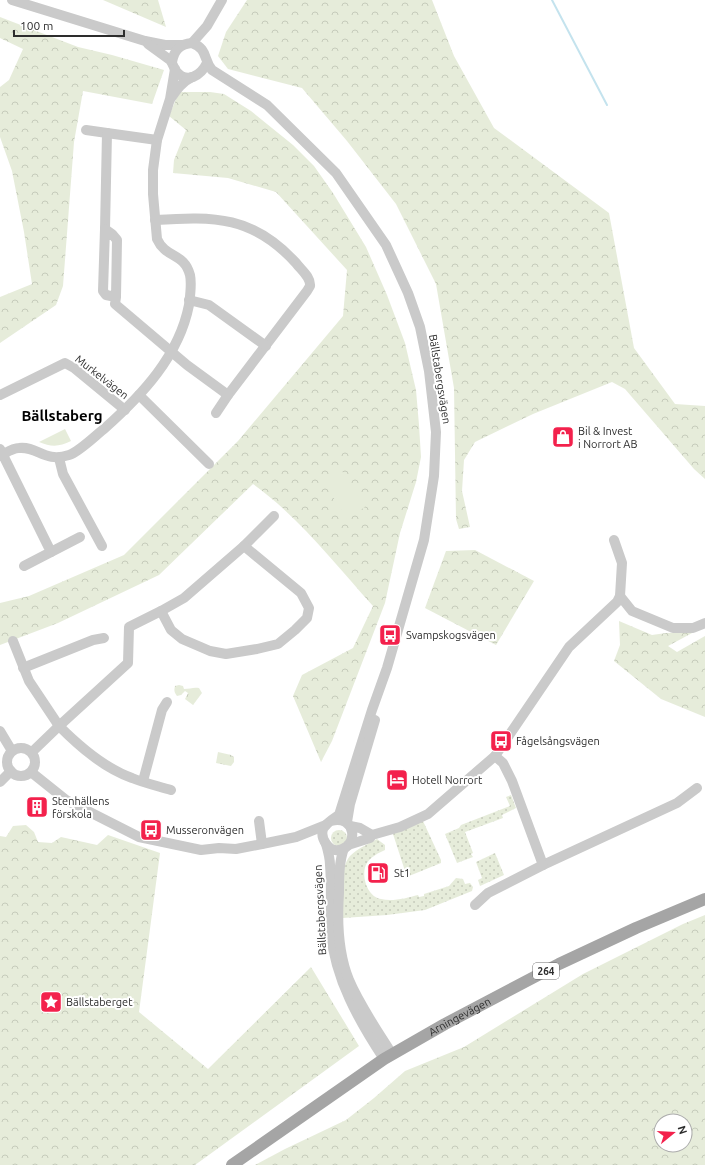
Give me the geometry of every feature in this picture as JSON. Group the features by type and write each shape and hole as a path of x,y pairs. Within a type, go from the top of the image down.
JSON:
{"main road":[{"name":"Arningevägen","path":"232,1165 388,1056 559,964 636,928 705,899"}],"street":[{"name":"Bällstabergsvägen","path":"12,0 145,41 165,45 187,44 198,46 212,70 267,105 336,173 386,245 408,293 420,327 429,371 436,432 434,476 428,520 424,540 387,668 372,710 339,815 328,823"},
{"path":"173,66 175,51 187,44 207,26 222,0"},
{"path":"194,76 202,72 206,58 207,26"},
{"name":"Bällstabergsvägen","path":"145,41 162,53 183,76 216,79 235,85"},
{"name":"Murkelvägen","path":"59,458 71,454 94,438 125,410 139,395 172,353 182,333 190,300 190,277 187,267 182,260 164,250 159,244 157,239 153,194 153,170 157,140 170,99 173,66"},
{"name":"Murkelvägen","path":"170,99 184,81 194,76"},
{"path":"86,130 157,140"},
{"path":"107,133 105,229 117,240 115,304 172,353 228,395"},
{"path":"155,220 193,218 221,219 249,227 271,240 283,250 309,278 310,286 216,413"},
{"path":"190,300 209,305 266,346"},
{"name":"Murkelvägen","path":"0,395 65,363 74,368 125,410"},
{"name":"Murkelvägen","path":"139,395 209,464"},
{"path":"51,552 1,453 19,448 33,450 51,457 59,458 63,474 102,546"},
{"path":"32,752 128,663 129,627 161,612 184,598 244,546 274,516"},
{"path":"24,566 80,537"},
{"path":"296,837 325,842 334,850 340,850 346,846 370,838 372,835 400,826 428,814 495,756 569,647 617,602 620,596 622,563 614,540"},
{"path":"161,612 171,630 182,639 210,651 226,654 256,650 278,644 307,618 309,608 301,593 244,546"},
{"path":"620,596 632,611 673,628 693,628 705,623"},
{"path":"23,668 93,640 104,638"},
{"path":"12,641 29,681 59,726 79,746 97,759 132,778 171,790"},
{"name":"Bällstabergsvägen","path":"348,824 350,804 378,712 387,668"},
{"path":"144,781 162,710 167,702"},
{"path":"0,730 12,751"},
{"path":"22,747 32,752 36,763 34,769 25,775 20,776 11,771 7,762 12,751 22,747"},
{"path":"495,756 503,762 512,781 543,865"},
{"path":"0,782 11,771"},
{"path":"30,772 66,800 106,821 123,827 139,837 171,845 201,850 220,848 236,849 296,837 336,819 360,828 372,835"},
{"path":"474,905 488,893 543,865 677,803 697,788"},
{"path":"259,821 262,844"},
{"path":"325,842 323,830 328,823"},
{"path":"346,846 352,836 348,824"},
{"name":"Bällstabergsvägen","path":"325,842 330,864 335,933 349,979 388,1056"},
{"name":"Bällstabergsvägen","path":"334,904 340,859 346,846"}],"green space":[{"path":"103,0 158,0 166,27"},
{"path":"247,0 432,0 454,56 494,128 609,213 634,348 675,404 705,406 705,479 694,469 625,389 612,382 533,414 475,442 464,460 462,491 470,527 459,529 456,519 454,388 436,284 396,204 347,141 302,88 228,69 218,56 226,32"},
{"path":"0,17 78,47 164,70 152,104 83,91 74,142 63,286 56,305 0,343 0,297 32,284 12,171 0,137 0,87 9,80 23,49 0,38"},
{"path":"179,92 210,92 224,94 251,111 293,145 314,166 333,193 366,247 387,295 405,343 416,390 421,457 416,482 400,533 385,603 332,741 321,762 293,696 302,675 353,648 373,606 301,526 270,497 253,484 159,575 58,623 0,645 0,603 29,596 124,555 238,441 343,316 347,270 276,192 228,178 173,173 174,160 186,130 169,116"},
{"path":"65,429 71,441 55,446 39,442"},
{"path":"342,471 365,507 347,519 324,483"},
{"path":"475,550 534,581 496,645 425,608 446,551"},
{"path":"619,621 652,635 694,632 668,646 677,652 705,636 705,717 661,699 614,661 620,645"},
{"path":"175,686 183,686 184,689 199,688 202,693 193,705 185,699 188,693 185,691 181,695 177,696 174,690"},
{"path":"218,752 234,757 234,762 231,766 216,763"},
{"path":"511,795 516,808 502,815 503,818 465,832 473,853 471,854 473,857 457,863 445,834 459,828 461,825 510,806 506,797"},
{"path":"423,821 441,863 409,876 405,871 393,834"},
{"path":"26,825 34,832 38,842 52,843 61,837 97,845 108,835 160,853 139,1012 208,1069 311,967 359,1046 195,1165 0,1165 0,836 6,837 13,826"},
{"path":"339,830 345,832 347,838 345,844 339,846 333,844 331,838 333,832"},
{"path":"377,839 385,845 385,850 375,855 367,863 364,873 369,890 376,897 390,900 418,895 419,897 424,896 424,894 449,886 456,878 463,879 465,884 470,883 473,887 472,891 425,910 387,915 343,918 342,886 344,868 347,861 356,851"},
{"path":"495,853 504,875 480,886 478,880 482,878 476,862"},
{"path":"705,915 705,1165 255,1165 346,1120 405,1071 464,1047 583,974 683,924"}],"waterway":[{"path":"552,0 607,105"}],"place":[{"name":"Bil & Invest i Norrort AB","path":"563,437"},
{"name":"Svampskogsvägen","path":"390,635"},
{"name":"Fågelsångsvägen","path":"501,741"},
{"name":"Hotell Norrort","path":"397,780"},
{"name":"Stenhällens förskola","path":"37,807"},
{"name":"Musseronvägen","path":"151,830"},
{"name":"St1","path":"378,873"},
{"name":"Bällstaberget","path":"51,1002"}],"district":[{"name":"Bällstaberg","path":"62,416"}]}
